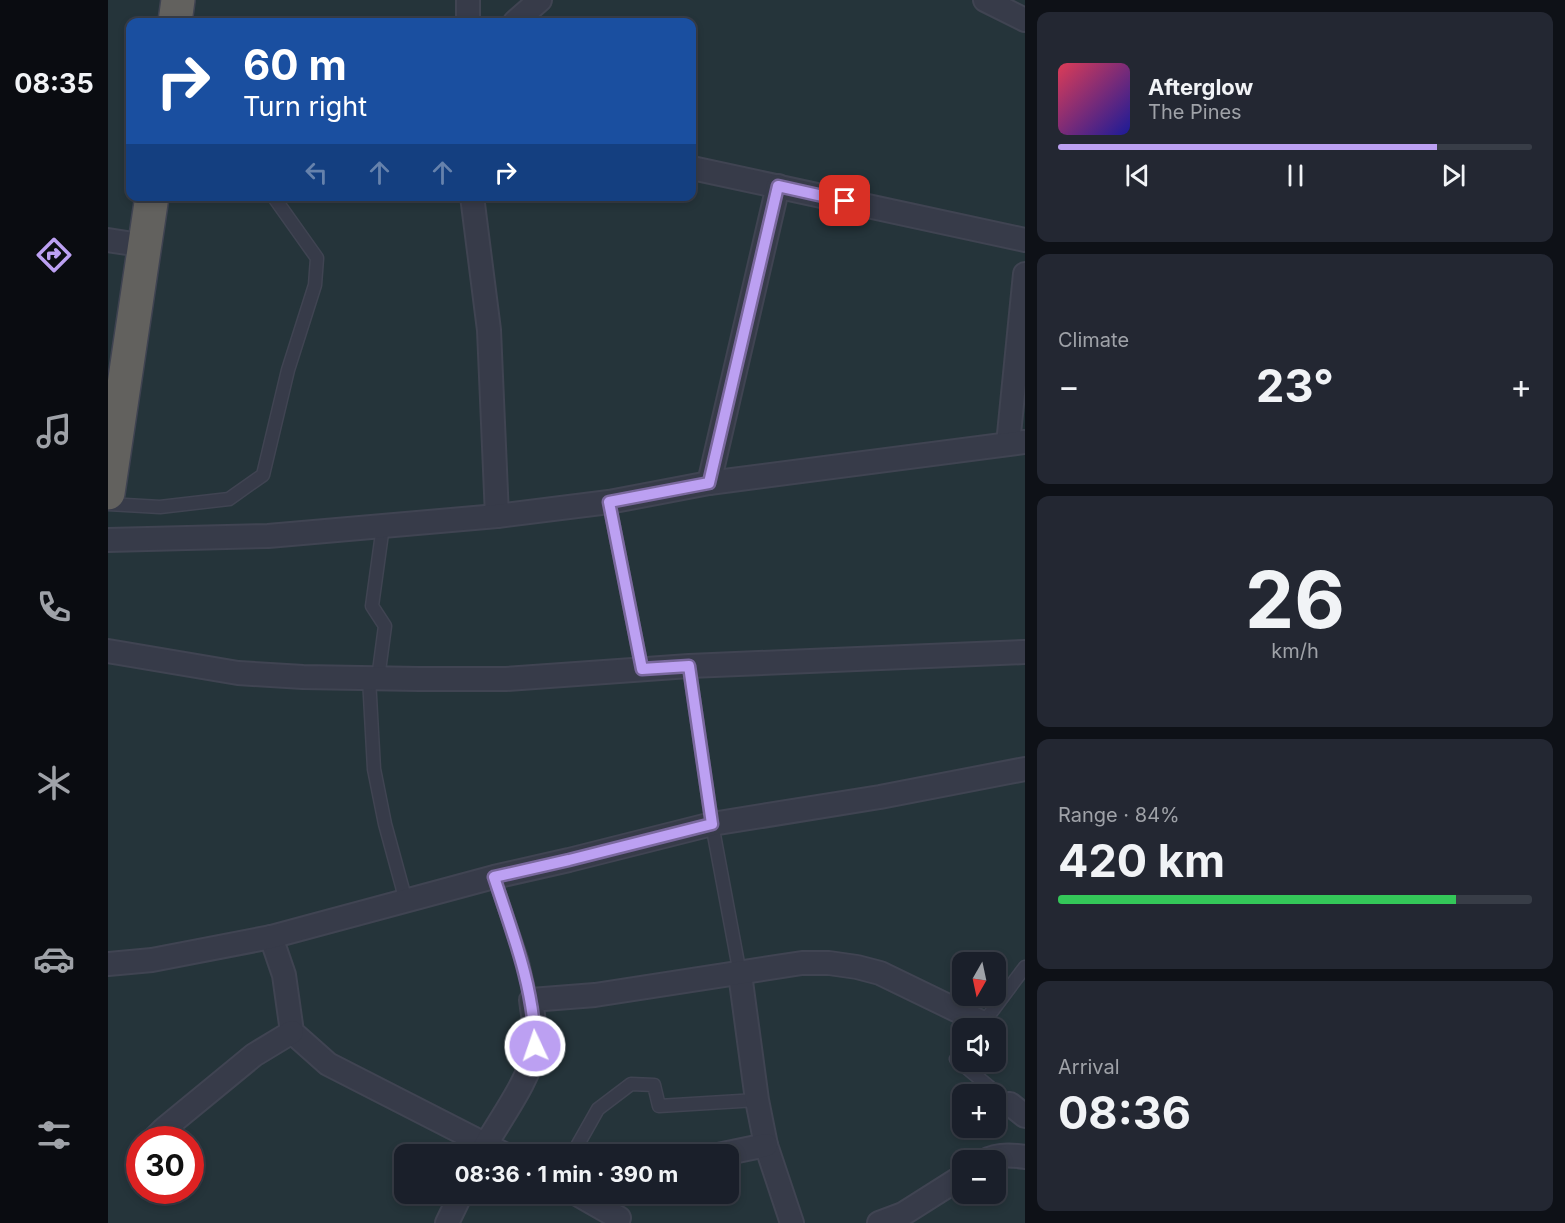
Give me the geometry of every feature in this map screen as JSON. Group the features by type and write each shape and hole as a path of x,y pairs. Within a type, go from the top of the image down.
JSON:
{"highway":[{"path":"176,18 178,0"},
{"path":"108,493 151,201"}],"street":[{"path":"468,0 468,18"},
{"path":"520,18 540,0"},
{"path":"985,0 1025,20"},
{"path":"696,169 1025,240"},
{"path":"709,483 778,186"},
{"path":"473,201 489,330 497,516"},
{"path":"108,240 146,246"},
{"path":"108,540 268,536 497,516 609,502 709,483 1016,443 1025,274"},
{"path":"108,651 238,673 303,677 506,680 689,666 1025,652"},
{"path":"108,964 152,960 271,937 494,877 712,824 880,797 1025,769"},
{"path":"271,937 284,975 292,1032 328,1064 472,1144"},
{"path":"486,1144 531,1062 535,1046 531,1000 595,995 802,963 829,963 880,973 968,1018"},
{"path":"740,974 757,1100 766,1145 792,1223"},
{"path":"168,1126 254,1055 292,1032"},
{"path":"739,1151 766,1145"},
{"path":"1006,1156 1025,1157"},
{"path":"879,1223 903,1214 952,1183"},
{"path":"447,1223 456,1204"},
{"path":"599,1204 619,1218"}],"lane":[{"path":"108,504 160,507 229,499 263,475 288,370 315,285 317,258 277,201"},
{"path":"609,502 642,669"},
{"path":"383,525 372,606 386,626 379,671 369,678 374,769 406,901"},
{"path":"689,666 712,824 740,974"},
{"path":"494,877 522,960 531,1000"},
{"path":"987,1018 1025,967"},
{"path":"972,1072 1018,1110"},
{"path":"578,1144 598,1109 631,1084 654,1085 658,1106 757,1100"}],"shaded area":[{"path":"108,0 1025,0 1025,1223 108,1223"}],"route":[{"path":"535,1046 531,1000 522,960 494,877 712,824 689,666 642,669 609,502 709,483 778,186 845,201"}]}
